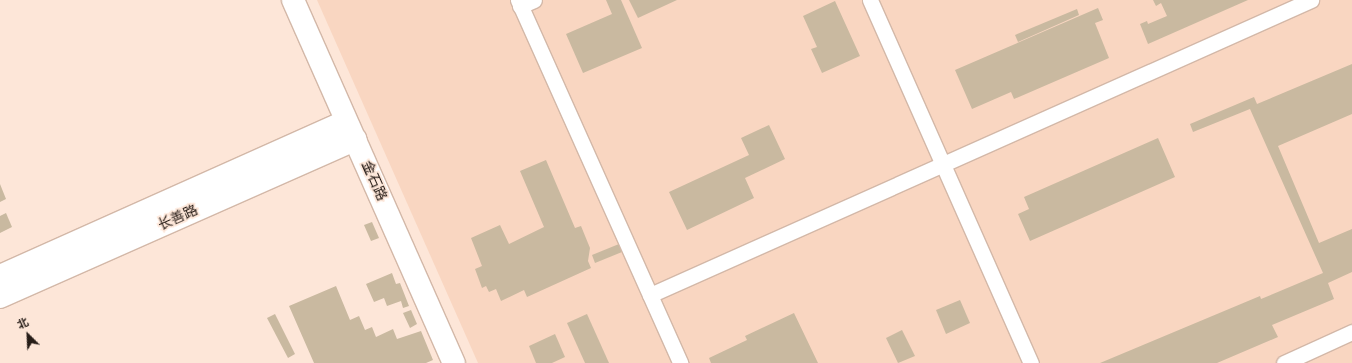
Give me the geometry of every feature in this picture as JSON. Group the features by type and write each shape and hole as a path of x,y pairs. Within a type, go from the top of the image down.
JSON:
{"street":[{"name":"金石路","path":"293,0 454,363"},
{"path":"534,0 519,3 680,363"},
{"path":"870,0 1031,363"},
{"path":"650,295 1311,0"},
{"name":"长善路","path":"0,276 351,130"},
{"name":"长善路","path":"0,297 351,130"},
{"path":"1284,363 1352,332"}],"shaded area":[{"path":"317,0 1352,0 1352,363 478,363"}],"building":[{"path":"606,0 621,0 642,48 583,73 566,34 612,14"},
{"path":"629,0 677,0 638,18"},
{"path":"1153,0 1248,0 1148,44 1140,24 1147,21 1148,24 1167,16 1161,3 1156,6"},
{"path":"835,1 860,56 822,73 811,49 817,47 803,16"},
{"path":"1098,8 1103,20 1095,23 1109,58 1014,99 1011,92 972,109 955,70"},
{"path":"1077,9 1079,15 1018,42 1015,35"},
{"path":"1352,64 1352,114 1278,146 1319,243 1352,229 1352,272 1328,283 1334,299 1272,325 1278,337 1217,363 1100,363 1260,296 1261,299 1323,273 1250,109 1193,132 1190,124 1254,97 1257,104"},
{"path":"769,125 785,159 745,178 754,198 687,230 669,192 749,155 741,138"},
{"path":"1158,138 1175,177 1030,241 1018,214 1029,209 1024,197"},
{"path":"546,160 575,228 581,226 590,248 588,261 591,268 527,297 524,290 501,301 496,289 489,292 486,286 482,288 475,269 482,266 471,238 500,225 509,244 544,227 520,171"},
{"path":"0,184 6,199 0,202"},
{"path":"6,213 12,227 0,233 0,216"},
{"path":"372,222 379,238 371,241 364,225"},
{"path":"619,244 622,252 595,263 592,255"},
{"path":"392,273 396,284 400,283 409,306 403,308 401,301 387,306 384,298 374,302 366,284"},
{"path":"336,286 350,320 359,316 365,330 372,327 376,337 393,329 397,339 421,331 433,360 426,363 314,363 289,306"},
{"path":"960,300 970,323 946,334 936,310"},
{"path":"411,310 417,324 410,328 403,313"},
{"path":"794,313 818,363 711,363 709,358 747,340 745,336"},
{"path":"275,314 295,354 288,358 267,318"},
{"path":"587,314 609,363 585,363 567,323"},
{"path":"902,330 915,356 898,363 886,338"},
{"path":"555,334 565,357 552,363 536,363 529,346"}]}
